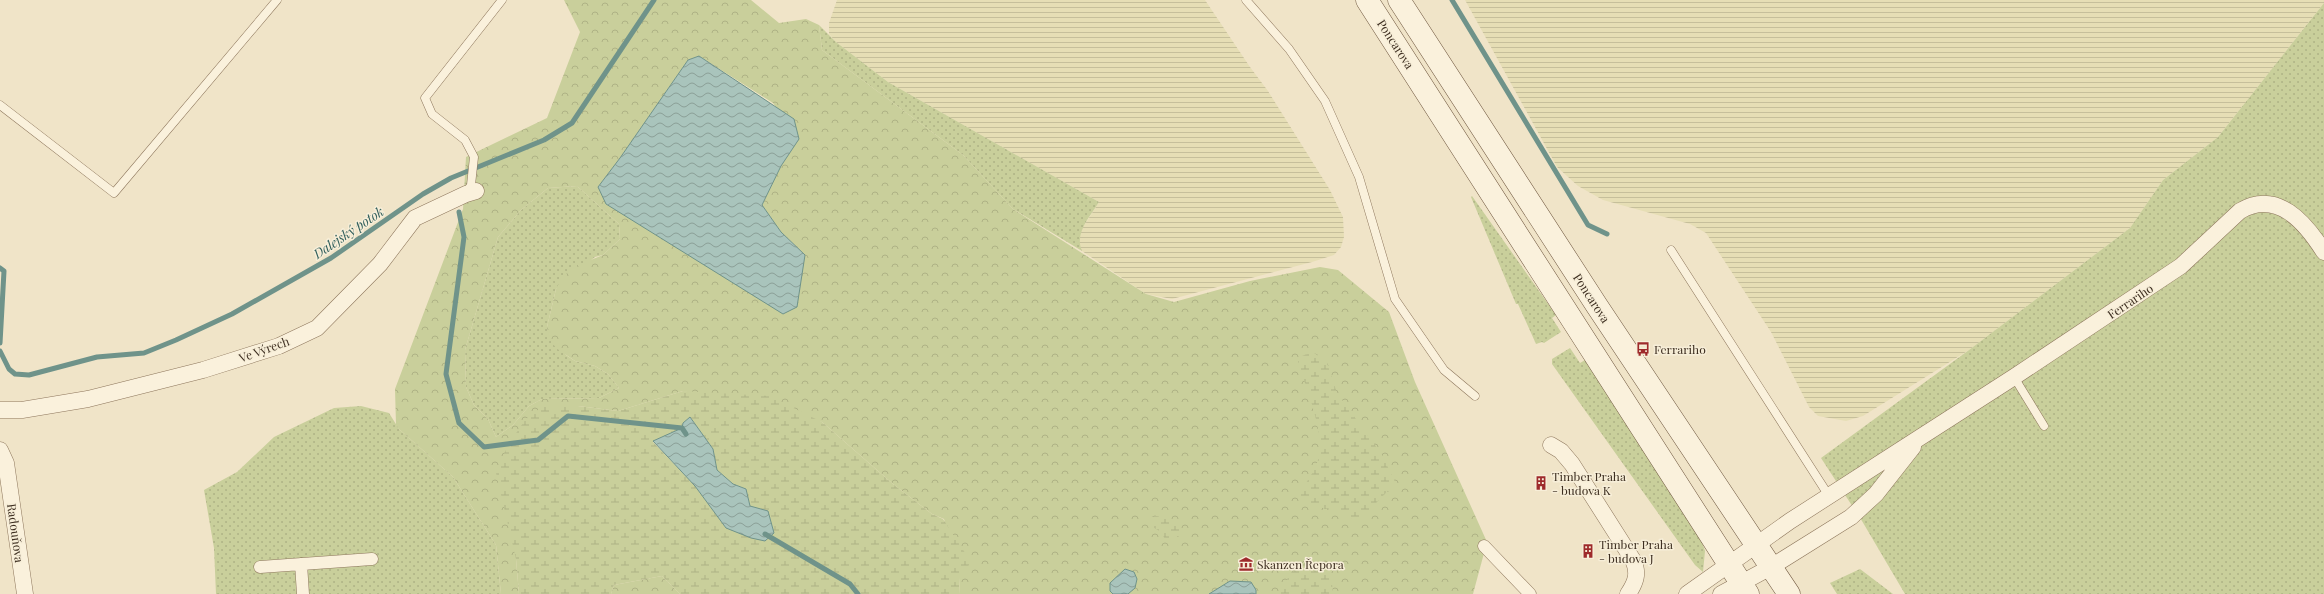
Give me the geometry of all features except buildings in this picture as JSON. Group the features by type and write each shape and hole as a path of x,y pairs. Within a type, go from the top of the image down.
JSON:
{"main road":[{"name":"Poncarova","path":"1367,0 1586,339 1745,589"},
{"name":"Poncarova","path":"1399,0 1597,306 1789,594"}],"street":[{"name":"Ve Výrech","path":"0,410 22,410 88,399 203,370 278,346 317,328 380,264 415,218 471,192"},
{"name":"Ferrariho","path":"1687,594 1829,496 2014,377 2181,266 2240,211 2251,204 2264,203 2278,206 2289,212 2311,232 2322,254"},
{"name":"Ferrariho","path":"1721,594 1745,589 1771,567 1851,517 1876,494 1921,436"},
{"path":"1551,445 1561,451 1572,464 1633,560 1637,569 1637,579 1628,594"},
{"name":"Radouňova","path":"0,450 6,463 25,594"},
{"path":"1484,546 1530,594"},
{"path":"260,568 372,559"},
{"path":"300,564 303,594"}],"lane":[{"path":"0,105 114,193 277,0"},
{"path":"471,192 474,173 474,157 465,140 432,114 425,98 502,0"},
{"path":"1246,0 1289,49 1325,101 1359,177 1395,299 1444,370 1476,396"},
{"path":"1671,250 1829,496"},
{"path":"2014,377 2044,426"}],"shaded area":[{"path":"837,0 1205,0 1268,91 1330,190 1343,217 1344,237 1341,247 1334,255 1312,262 1172,299 1146,294 1082,251 1078,243 1080,232 1099,202 888,82 836,42 829,34 829,23"},
{"path":"1465,0 2324,0 2324,3 2218,137 2163,180 2130,228 1969,350 1863,416 1846,421 1818,416 1809,407 1771,332 1706,233 1690,224 1603,200 1578,186 1557,167"}],"green space":[{"path":"564,0 751,0 779,23 806,19 819,25 822,50 963,155 1013,209 1146,294 1174,302 1250,281 1320,267 1338,270 1389,312 1415,382 1487,542 1473,594 959,594 960,578 944,519 932,514 893,484 822,422 683,391 618,411 578,406 516,559 519,594 501,594 496,545 453,477 396,425 395,389 463,209 466,157 547,118 580,32","holes":["699,56 773,103 799,139 781,166 762,205 781,232 805,255 802,268 598,187 688,60","577,186 619,224 620,239 603,255 578,265 562,277 556,289 547,327 549,338 556,348 575,361 595,366 608,374 619,388 599,398 542,399 529,406 513,425 496,437 488,419 474,405 466,387 465,350 498,237 521,210 548,188"]},
{"path":"2324,3 2324,594 1905,594 1862,521 1821,458 1969,350 2130,228 2163,180 2218,137"},
{"path":"819,25 836,42 888,82 1099,202 1081,232 1080,244 1082,251 1013,209 963,155 822,50"},
{"path":"577,186 619,224 620,239 603,255 595,257 556,289 547,327 566,355 575,361 595,366 608,374 619,388 599,398 542,399 529,406 513,425 496,437 488,419 474,405 466,387 465,350 498,237 521,210 548,188"},
{"path":"1472,196 1556,315 1552,318 1561,332 1544,343 1542,342 1536,344 1518,304 1516,304 1471,197"},
{"path":"1570,348 1580,363 1585,360 1700,536 1705,551 1703,572 1695,565 1552,364 1552,359"},
{"path":"1312,352 1326,360 1337,393 1382,455 1395,482 1377,502 1368,515 1357,523 1337,508 1325,509 1304,500 1299,494 1315,468 1320,450 1320,440 1312,404 1297,358"},
{"path":"683,391 769,396 822,422 893,484 932,514 943,519 971,562 960,578 959,594 680,594 662,576 614,585 611,594 519,594 516,559 496,473 508,445 525,420 544,405 578,406 618,411","holes":["690,417 713,449 717,470 733,484 746,489 750,506 726,528 695,486 653,442 682,428 683,423"]},
{"path":"361,406 389,413 399,429 453,477 496,545 501,594 216,594 214,548 204,490 237,472 274,437 334,408"},
{"path":"1157,516 1175,520 1180,526 1178,536 1166,541 1161,532 1151,526 1151,517"},
{"path":"1322,562 1332,583 1333,594 1279,594 1279,590 1299,563"},
{"path":"1860,569 1893,594 1837,594 1830,583"},
{"path":"662,576 680,594 611,594 614,585"}],"water":[{"path":"699,56 794,119 799,139 781,166 762,205 781,232 805,255 797,307 783,314 606,204 598,187 688,60"},
{"path":"690,417 713,449 717,470 733,484 746,489 750,506 768,511 774,533 765,541 751,538 726,528 695,486 653,441 682,428 683,423"},
{"path":"1125,569 1134,572 1137,579 1135,588 1128,594 1113,594 1110,591 1110,583"},
{"path":"1230,581 1251,582 1256,590 1256,594 1209,594"}],"waterway":[{"name":"Dalejský potok","path":"0,351 9,369 15,374 29,375 97,357 144,353 232,314 331,258 423,194 451,178 544,140 572,123 654,0"},
{"path":"1452,0 1588,225 1607,234"},
{"path":"459,212 464,237 446,374 459,423 484,447 538,440 568,416 682,428 686,434"},
{"name":"Dalejský potok","path":"0,268 4,271 0,343"},
{"path":"765,534 850,584 858,594"}],"place":[{"name":"Ferrariho","path":"1643,349"},
{"name":"Timber Praha - budova K","path":"1541,483"},
{"name":"Timber Praha - budova J","path":"1588,551"},
{"name":"Skanzen Řepora","path":"1246,564"}]}
